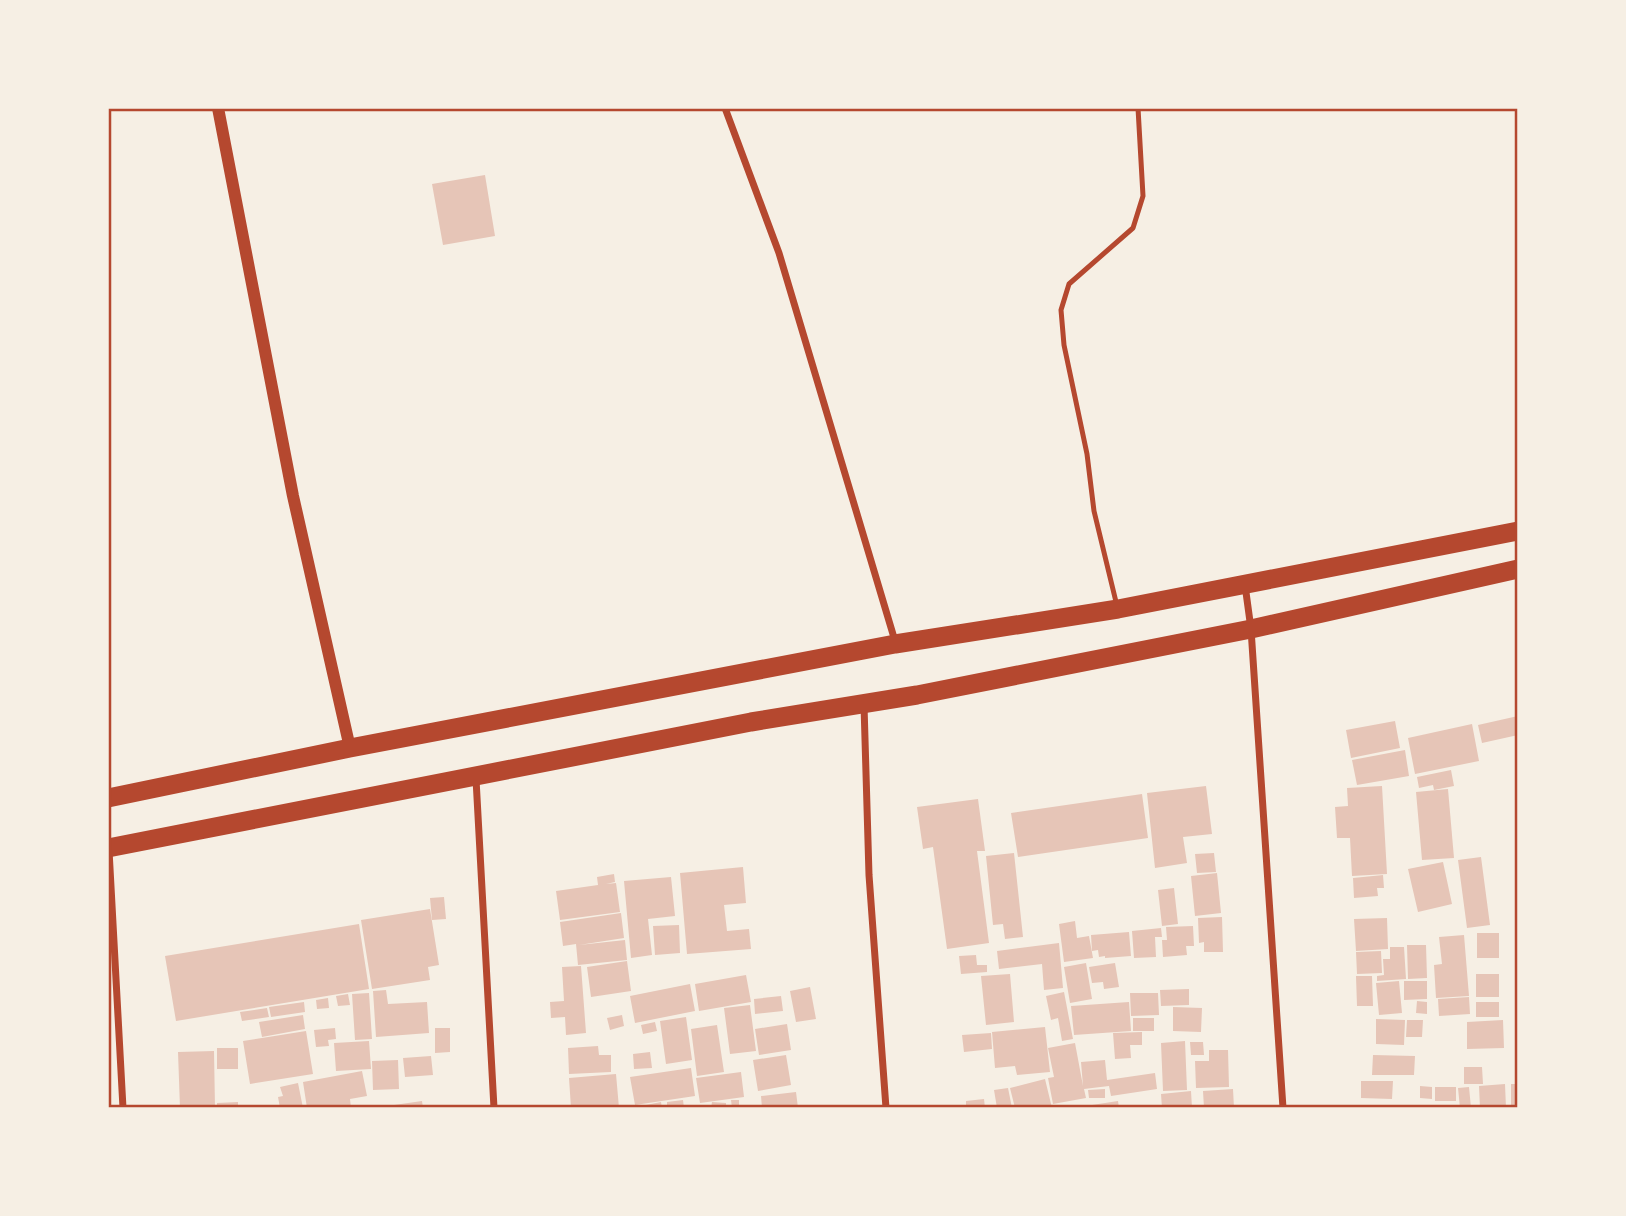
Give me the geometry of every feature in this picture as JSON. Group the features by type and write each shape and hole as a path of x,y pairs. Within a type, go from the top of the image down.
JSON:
{"highway":[{"path":"108,798 350,748 895,644 1118,609 1517,531"},
{"path":"109,848 751,722 864,704 1251,629 1517,569"}],"street":[{"path":"218,108 293,496 350,748"},
{"path":"725,108 779,253 895,644"},
{"path":"1245,584 1251,629 1283,1108"},
{"path":"864,704 869,875 886,1108"},
{"path":"476,775 494,1108"},
{"path":"109,848 123,1108"}],"lane":[{"path":"1118,609 1094,511 1087,454 1065,345 1061,310 1069,284 1133,228 1143,196 1138,108"}],"building":[{"path":"485,175 495,236 443,245 432,184"},
{"path":"1518,716 1518,735 1482,743 1478,725"},
{"path":"1395,721 1400,748 1351,758 1346,730"},
{"path":"1472,724 1479,761 1415,774 1408,738"},
{"path":"1405,750 1409,776 1357,785 1352,760"},
{"path":"1451,770 1454,786 1434,790 1433,785 1419,788 1417,777"},
{"path":"1206,786 1212,834 1183,837 1187,863 1155,868 1147,793"},
{"path":"1382,786 1387,874 1352,876 1350,838 1337,838 1335,807 1348,806 1347,788"},
{"path":"1448,789 1454,858 1422,860 1416,792"},
{"path":"1142,794 1148,838 1018,857 1011,813"},
{"path":"978,799 985,851 977,851 989,943 947,949 933,847 923,849 917,807"},
{"path":"1014,853 1023,937 1005,939 1003,924 993,925 986,856"},
{"path":"1214,853 1216,872 1197,873 1195,854"},
{"path":"1481,857 1490,925 1467,928 1458,860"},
{"path":"1443,862 1452,904 1418,912 1408,869"},
{"path":"743,867 746,903 724,905 727,931 749,929 751,949 687,954 680,873"},
{"path":"1217,873 1221,913 1195,916 1191,876"},
{"path":"614,874 615,882 606,884 616,883 620,912 560,920 556,891 598,885 597,877"},
{"path":"1383,875 1384,888 1377,888 1378,896 1354,898 1353,878"},
{"path":"671,877 675,916 648,919 652,955 631,958 624,881"},
{"path":"1174,888 1178,924 1162,926 1158,890"},
{"path":"444,897 446,919 432,920 430,898"},
{"path":"430,909 439,965 428,967 430,980 372,989 361,920"},
{"path":"621,913 624,938 579,945 625,940 627,960 578,965 576,944 563,946 560,922"},
{"path":"1222,917 1223,952 1204,952 1204,942 1199,943 1198,918"},
{"path":"1387,918 1388,949 1356,951 1354,919"},
{"path":"1075,921 1077,938 1089,936 1093,958 1064,962 1059,924"},
{"path":"359,924 369,989 176,1021 165,956"},
{"path":"679,925 680,953 655,955 653,926"},
{"path":"1193,926 1194,946 1186,946 1187,955 1163,957 1162,940 1167,940 1166,927"},
{"path":"1161,928 1162,937 1155,937 1156,957 1134,958 1132,931"},
{"path":"1129,932 1131,956 1105,958 1099,957 1098,950 1092,951 1091,935"},
{"path":"1477,933 1499,933 1499,958 1477,958"},
{"path":"1464,935 1469,996 1436,998 1434,965 1442,964 1439,937"},
{"path":"1059,943 1063,988 1044,990 1042,964 999,969 997,951"},
{"path":"1407,945 1426,945 1427,978 1408,979"},
{"path":"1390,947 1404,947 1406,979 1377,981 1377,976 1384,975 1383,959 1390,959"},
{"path":"1381,951 1382,973 1357,974 1356,952"},
{"path":"976,955 977,965 987,965 987,972 961,974 959,956"},
{"path":"627,961 631,991 591,997 587,967"},
{"path":"1086,963 1092,999 1070,1003 1064,967"},
{"path":"1115,963 1119,987 1104,989 1103,982 1092,983 1089,967"},
{"path":"581,966 586,1033 566,1035 565,1017 551,1018 550,1002 564,1001 562,967"},
{"path":"1010,974 1014,1022 986,1025 981,976"},
{"path":"1476,974 1499,974 1499,997 1476,997"},
{"path":"746,975 751,1002 699,1011 695,984"},
{"path":"1356,976 1372,976 1373,1006 1357,1006"},
{"path":"1399,981 1402,1013 1379,1015 1376,983"},
{"path":"1404,981 1427,981 1427,999 1404,1000"},
{"path":"690,984 695,1011 635,1023 630,996"},
{"path":"810,987 816,1019 796,1022 790,991"},
{"path":"1189,989 1189,1005 1161,1006 1160,990"},
{"path":"386,990 388,1004 427,1002 429,1033 376,1037 373,991"},
{"path":"1064,992 1073,1039 1062,1041 1058,1018 1051,1020 1046,996"},
{"path":"369,993 372,1039 355,1040 352,994"},
{"path":"1130,993 1158,993 1159,1015 1131,1016"},
{"path":"348,994 350,1005 338,1006 336,996"},
{"path":"781,996 783,1011 755,1014 754,999"},
{"path":"1469,997 1470,1014 1439,1016 1438,999"},
{"path":"328,998 329,1008 317,1009 316,1000"},
{"path":"1417,1001 1427,1002 1427,1014 1416,1013"},
{"path":"304,1002 305,1012 271,1017 269,1007"},
{"path":"1129,1002 1131,1031 1074,1035 1071,1006"},
{"path":"1476,1002 1499,1002 1499,1017 1476,1017"},
{"path":"750,1005 756,1051 730,1054 724,1008"},
{"path":"1173,1007 1202,1008 1201,1032 1173,1031"},
{"path":"267,1008 269,1017 242,1021 240,1012"},
{"path":"303,1015 305,1029 262,1037 259,1022"},
{"path":"622,1015 624,1026 610,1030 607,1018"},
{"path":"686,1017 692,1060 666,1064 660,1021"},
{"path":"1133,1018 1154,1018 1154,1031 1133,1031"},
{"path":"1376,1019 1405,1020 1404,1045 1376,1044"},
{"path":"1407,1020 1423,1020 1422,1037 1406,1037"},
{"path":"1503,1020 1504,1048 1467,1049 1467,1022"},
{"path":"655,1022 657,1031 643,1034 641,1025"},
{"path":"787,1024 791,1050 759,1055 755,1029"},
{"path":"717,1025 724,1072 697,1076 691,1029"},
{"path":"1045,1027 1050,1072 1017,1075 1015,1066 995,1068 992,1032"},
{"path":"335,1028 336,1039 328,1040 329,1046 316,1047 314,1030"},
{"path":"435,1028 450,1028 450,1052 435,1053"},
{"path":"306,1031 313,1074 250,1084 243,1041"},
{"path":"1142,1032 1142,1045 1130,1045 1131,1058 1115,1059 1113,1033"},
{"path":"991,1033 992,1049 964,1052 962,1035"},
{"path":"369,1041 371,1069 336,1071 334,1043"},
{"path":"1185,1041 1187,1090 1163,1091 1161,1043"},
{"path":"1190,1042 1203,1042 1204,1055 1191,1055"},
{"path":"1075,1043 1083,1086 1081,1062 1105,1060 1107,1080 1155,1073 1157,1089 1111,1096 1109,1086 1084,1089 1086,1098 1053,1104 1048,1078 1054,1077 1048,1048"},
{"path":"598,1046 599,1055 611,1055 611,1072 569,1074 568,1048"},
{"path":"217,1048 238,1048 238,1069 217,1069"},
{"path":"1209,1050 1228,1050 1229,1087 1196,1088 1195,1061 1209,1061"},
{"path":"214,1051 215,1108 180,1108 178,1052"},
{"path":"650,1052 652,1068 634,1069 633,1054"},
{"path":"786,1055 791,1085 758,1091 753,1060"},
{"path":"1373,1055 1415,1056 1414,1075 1372,1075"},
{"path":"431,1056 433,1075 405,1077 403,1058"},
{"path":"398,1060 399,1089 373,1090 372,1061"},
{"path":"1464,1067 1482,1067 1483,1084 1464,1084"},
{"path":"691,1068 695,1096 635,1105 630,1077"},
{"path":"362,1071 367,1096 350,1099 351,1108 307,1108 303,1082"},
{"path":"741,1072 744,1097 700,1103 696,1078"},
{"path":"616,1074 619,1108 571,1108 569,1078"},
{"path":"1045,1079 1052,1108 1015,1108 1010,1088"},
{"path":"1361,1081 1393,1081 1392,1099 1361,1098"},
{"path":"298,1083 303,1108 280,1108 278,1097 283,1096 280,1087"},
{"path":"1505,1084 1506,1108 1480,1108 1479,1086"},
{"path":"1511,1084 1518,1084 1518,1108 1511,1108"},
{"path":"1420,1086 1432,1087 1432,1099 1420,1098"},
{"path":"1435,1087 1456,1087 1456,1101 1435,1101"},
{"path":"1469,1087 1471,1108 1460,1108 1458,1088"},
{"path":"1008,1088 1012,1108 997,1108 994,1090"},
{"path":"1105,1089 1105,1098 1089,1098 1088,1090"},
{"path":"1233,1089 1234,1108 1204,1108 1203,1091"},
{"path":"1191,1091 1192,1108 1162,1108 1161,1094"},
{"path":"796,1092 798,1108 762,1108 761,1096"},
{"path":"984,1099 985,1108 966,1108 966,1101"},
{"path":"683,1100 684,1108 667,1108 667,1102"},
{"path":"731,1100 739,1100 739,1108 732,1108"},
{"path":"422,1101 423,1108 387,1108 387,1106"},
{"path":"1118,1101 1119,1108 1093,1108 1092,1105"},
{"path":"238,1102 238,1108 217,1108 217,1103"},
{"path":"661,1102 662,1108 641,1108 641,1106"},
{"path":"712,1102 726,1103 726,1108 711,1108"}]}
